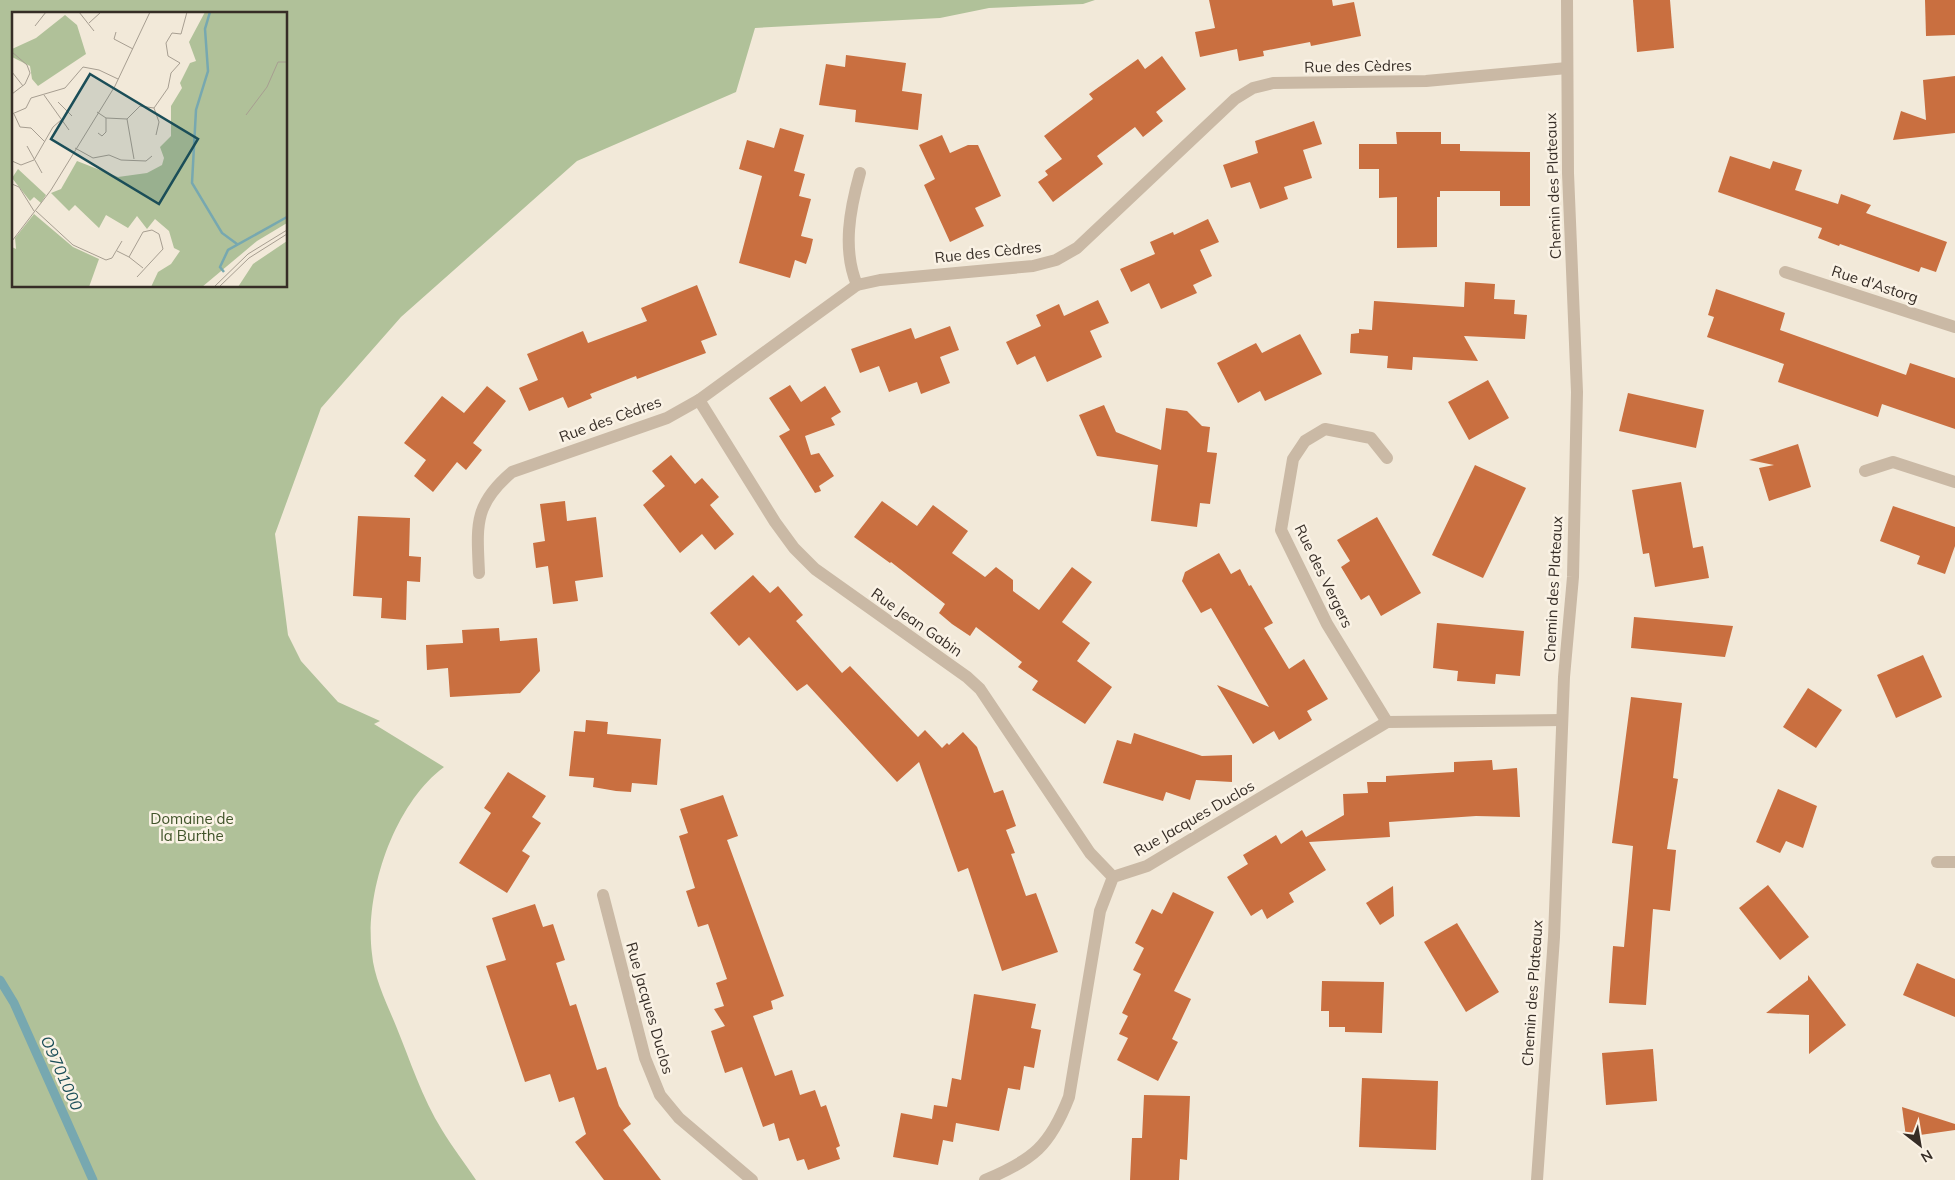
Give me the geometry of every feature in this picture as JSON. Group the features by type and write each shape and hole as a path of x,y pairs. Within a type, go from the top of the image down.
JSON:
{"street":[{"name":"Chemin des Plateaux","path":"1537,1180 1554,937 1562,720 1573,578 1576,392 1568,174 1567,0"},
{"name":"Rue des Cèdres","path":"479,573 478,534 483,504 494,487 512,472 667,418 699,400 857,285 890,279 1033,266 1056,260 1077,248 1235,99 1253,88 1273,83 1426,81 1567,68"},
{"path":"857,285 851,270 849,213 860,173"},
{"name":"Rue d'Astorg","path":"1785,272 1955,327"},
{"name":"Rue Jean Gabin","path":"699,400 775,522 794,548 815,570 967,676 980,689 1090,853 1113,877"},
{"name":"Rue des Vergers","path":"1387,458 1371,438 1325,428 1305,441 1293,459 1281,530 1327,624 1387,722"},
{"path":"1865,470 1893,462 1955,482"},
{"path":"1387,722 1562,720"},
{"name":"Rue Jacques Duclos","path":"1113,877 1147,866 1387,722"},
{"path":"1937,862 1955,862"},
{"path":"985,1180 1016,1167 1042,1147 1058,1124 1070,1097 1100,912 1113,877"},
{"name":"Rue Jacques Duclos","path":"603,895 645,1058 660,1095 678,1118 752,1180"}],"green space":[{"name":"Domaine de la Burthe","path":"0,0 1095,0 1083,4 989,8 940,18 755,28 736,92 577,161 401,317 321,408 275,534 288,635 301,661 338,702 380,721 374,724 444,767 426,783 411,803 397,826 386,851 373,904 372,954 381,991 428,1105 446,1136 476,1180 0,1180"}],"building":[{"path":"1209,0 1332,0 1333,6 1354,2 1361,36 1311,46 1310,42 1263,51 1264,56 1239,61 1237,49 1200,57 1195,32 1215,28"},
{"path":"1633,0 1670,0 1674,48 1637,52"},
{"path":"1925,0 1955,0 1955,35 1926,36"},
{"path":"846,55 906,63 902,91 922,94 918,130 855,122 856,110 819,105 826,64 845,67"},
{"path":"1162,56 1186,89 1156,112 1163,121 1143,137 1135,127 1097,156 1103,164 1053,202 1038,182 1048,175 1045,171 1062,159 1044,136 1093,99 1089,94 1138,59 1145,69"},
{"path":"1955,76 1955,133 1893,140 1901,111 1926,120 1923,80"},
{"path":"1314,121 1322,144 1303,150 1312,178 1284,187 1288,199 1260,209 1250,182 1231,188 1223,165 1258,153 1255,141"},
{"path":"780,128 804,135 794,171 805,174 799,196 811,199 801,236 813,239 810,252 806,264 795,260 790,278 739,263 762,176 739,169 747,140 774,148"},
{"path":"1396,132 1441,132 1441,144 1460,144 1460,151 1530,152 1530,206 1500,206 1500,191 1440,191 1440,197 1437,197 1437,247 1397,248 1397,197 1379,198 1379,169 1359,169 1359,144 1397,144"},
{"path":"942,135 950,153 968,145 978,145 1001,196 975,208 984,226 950,242 924,185 935,179 919,145"},
{"path":"1730,156 1770,169 1773,161 1802,170 1795,190 1838,204 1841,194 1871,205 1866,213 1947,242 1936,272 1921,267 1919,272 1840,244 1839,246 1818,238 1822,228 1718,192"},
{"path":"1208,219 1219,242 1200,250 1212,276 1193,285 1197,293 1161,309 1149,283 1131,292 1120,269 1155,254 1150,242 1173,232 1174,235"},
{"path":"1465,282 1495,284 1494,299 1515,300 1514,314 1527,315 1525,339 1464,336 1478,361 1413,357 1412,370 1387,368 1388,356 1350,353 1351,334 1359,333 1359,329 1372,330 1374,301 1464,307"},
{"path":"697,285 717,335 701,341 706,353 637,379 636,376 590,394 592,398 568,408 563,397 529,411 519,388 538,380 527,354 583,331 588,343 647,321 641,308"},
{"path":"1716,289 1785,313 1780,330 1906,375 1910,363 1955,378 1955,429 1882,404 1878,417 1778,382 1784,364 1707,337 1714,317 1708,315"},
{"path":"1098,300 1109,323 1090,331 1102,357 1047,382 1035,356 1017,365 1006,342 1041,326 1036,315 1059,304 1064,316"},
{"path":"950,326 959,350 940,357 950,383 921,394 917,382 889,392 879,366 860,373 851,349 911,328 915,339"},
{"path":"1300,334 1322,374 1265,401 1260,391 1238,403 1217,363 1256,343 1262,353"},
{"path":"1488,380 1509,418 1469,440 1448,402"},
{"path":"790,385 801,402 825,386 841,412 831,418 835,425 805,436 811,455 819,453 834,476 819,486 821,491 815,493 779,436 790,430 769,398"},
{"path":"487,386 506,401 473,443 482,450 466,470 457,462 433,492 414,476 426,460 404,443 442,396 464,413"},
{"path":"1628,393 1704,410 1696,448 1619,431"},
{"path":"1104,405 1116,432 1161,450 1166,408 1187,411 1202,426 1210,427 1207,452 1217,453 1210,504 1200,503 1197,527 1151,521 1158,465 1097,456 1079,415"},
{"path":"1798,444 1811,487 1769,501 1759,468 1774,465 1749,460"},
{"path":"671,455 695,484 702,478 719,497 710,505 734,534 715,550 702,534 680,553 643,505 665,486 652,471"},
{"path":"1475,465 1526,488 1483,578 1432,555"},
{"path":"1681,482 1693,548 1703,546 1709,578 1655,587 1649,553 1643,554 1632,490"},
{"path":"565,501 567,521 596,517 603,577 575,581 578,601 553,604 548,566 536,568 533,543 545,541 540,504"},
{"path":"882,501 917,526 933,505 968,531 952,553 985,577 996,567 1013,580 1013,591 1039,610 1072,567 1092,582 1062,622 1090,643 1077,661 1112,687 1085,724 1032,690 1038,681 1018,667 1022,662 976,627 970,636 952,624 939,613 945,604 891,562 854,537"},
{"path":"1893,506 1955,527 1955,546 1945,574 1917,564 1920,556 1880,541"},
{"path":"358,516 410,518 409,556 421,557 420,582 407,581 406,620 381,618 382,598 353,596"},
{"path":"1377,517 1421,593 1381,616 1369,595 1361,600 1341,567 1350,561 1337,540"},
{"path":"1219,553 1231,574 1240,569 1249,586 1251,585 1273,623 1264,628 1289,669 1304,659 1328,699 1307,711 1312,720 1279,740 1274,731 1253,744 1217,685 1269,707 1211,608 1201,613 1182,581 1185,572"},
{"path":"753,575 770,593 778,586 803,615 796,621 842,673 850,666 918,737 925,730 942,748 947,743 949,745 963,732 977,747 994,793 1003,790 1016,826 1006,830 1015,853 1011,854 1026,896 1036,893 1058,952 1002,971 968,868 958,872 919,762 897,782 807,684 797,691 749,637 739,646 710,613"},
{"path":"1634,617 1733,626 1725,657 1631,648"},
{"path":"1437,623 1524,631 1520,676 1496,674 1495,684 1457,681 1458,671 1433,668"},
{"path":"499,628 500,641 537,638 540,671 520,693 450,697 448,668 427,670 426,645 463,643 462,630"},
{"path":"1923,655 1942,697 1896,718 1877,675"},
{"path":"1808,688 1842,710 1816,748 1783,727"},
{"path":"1631,697 1682,703 1673,778 1678,779 1667,849 1676,850 1670,911 1653,909 1646,1005 1609,1003 1613,946 1624,947 1633,846 1612,843"},
{"path":"586,720 608,722 607,734 661,739 657,785 632,783 631,792 616,791 593,787 594,778 569,776 574,731 585,732"},
{"path":"1134,733 1202,756 1232,755 1232,782 1196,780 1190,800 1166,792 1163,801 1103,783 1117,740 1131,744"},
{"path":"1492,760 1493,770 1517,768 1520,817 1476,816 1389,822 1390,837 1309,842 1326,870 1289,893 1294,902 1267,919 1262,909 1251,916 1227,877 1248,864 1243,855 1276,835 1281,844 1302,830 1306,837 1344,815 1343,794 1368,793 1367,782 1386,782 1386,776 1454,772 1454,762"},
{"path":"508,772 546,796 532,817 541,823 522,851 530,856 507,893 459,863 491,813 484,808"},
{"path":"1778,789 1817,806 1803,848 1786,841 1780,853 1756,842"},
{"path":"723,795 738,836 727,840 784,996 771,1001 773,1009 753,1016 775,1076 792,1070 800,1095 815,1090 821,1107 826,1105 840,1146 836,1148 840,1159 808,1170 804,1159 797,1161 789,1138 779,1141 774,1123 763,1127 742,1067 725,1073 711,1031 725,1026 714,1009 724,1006 716,983 727,979 708,924 698,927 686,891 695,888 679,836 688,833 680,809"},
{"path":"1768,885 1809,937 1780,960 1739,908"},
{"path":"1393,886 1394,916 1380,925 1366,903"},
{"path":"1173,892 1214,912 1174,991 1191,999 1172,1039 1178,1042 1158,1081 1117,1060 1128,1038 1119,1034 1128,1016 1122,1013 1141,974 1133,970 1144,948 1135,943 1152,909 1162,914"},
{"path":"535,904 543,927 553,924 565,960 556,963 570,1006 576,1004 597,1070 606,1067 619,1106 631,1124 623,1130 661,1180 604,1180 575,1142 586,1134 574,1097 559,1102 550,1074 525,1082 486,966 506,960 492,918"},
{"path":"1457,923 1499,992 1466,1012 1424,942"},
{"path":"1917,963 1955,979 1955,1017 1903,995"},
{"path":"1808,975 1846,1025 1809,1054 1809,1015 1766,1013 1808,980"},
{"path":"1322,981 1384,982 1382,1033 1345,1032 1345,1027 1329,1027 1329,1011 1321,1011"},
{"path":"974,994 1036,1004 1031,1028 1041,1030 1034,1068 1024,1066 1020,1090 1008,1088 999,1131 956,1123 953,1142 943,1140 938,1165 893,1157 901,1113 932,1119 934,1105 947,1107 952,1078 961,1080"},
{"path":"1653,1049 1657,1101 1606,1105 1602,1053"},
{"path":"1362,1078 1438,1081 1436,1150 1359,1147"},
{"path":"1144,1095 1190,1096 1187,1160 1180,1159 1179,1180 1130,1180 1132,1138 1142,1138"},
{"path":"1902,1107 1955,1124 1955,1130 1906,1137"}],"waterway":[{"name":"O9701000","path":"0,980 14,1003 93,1180"}]}
